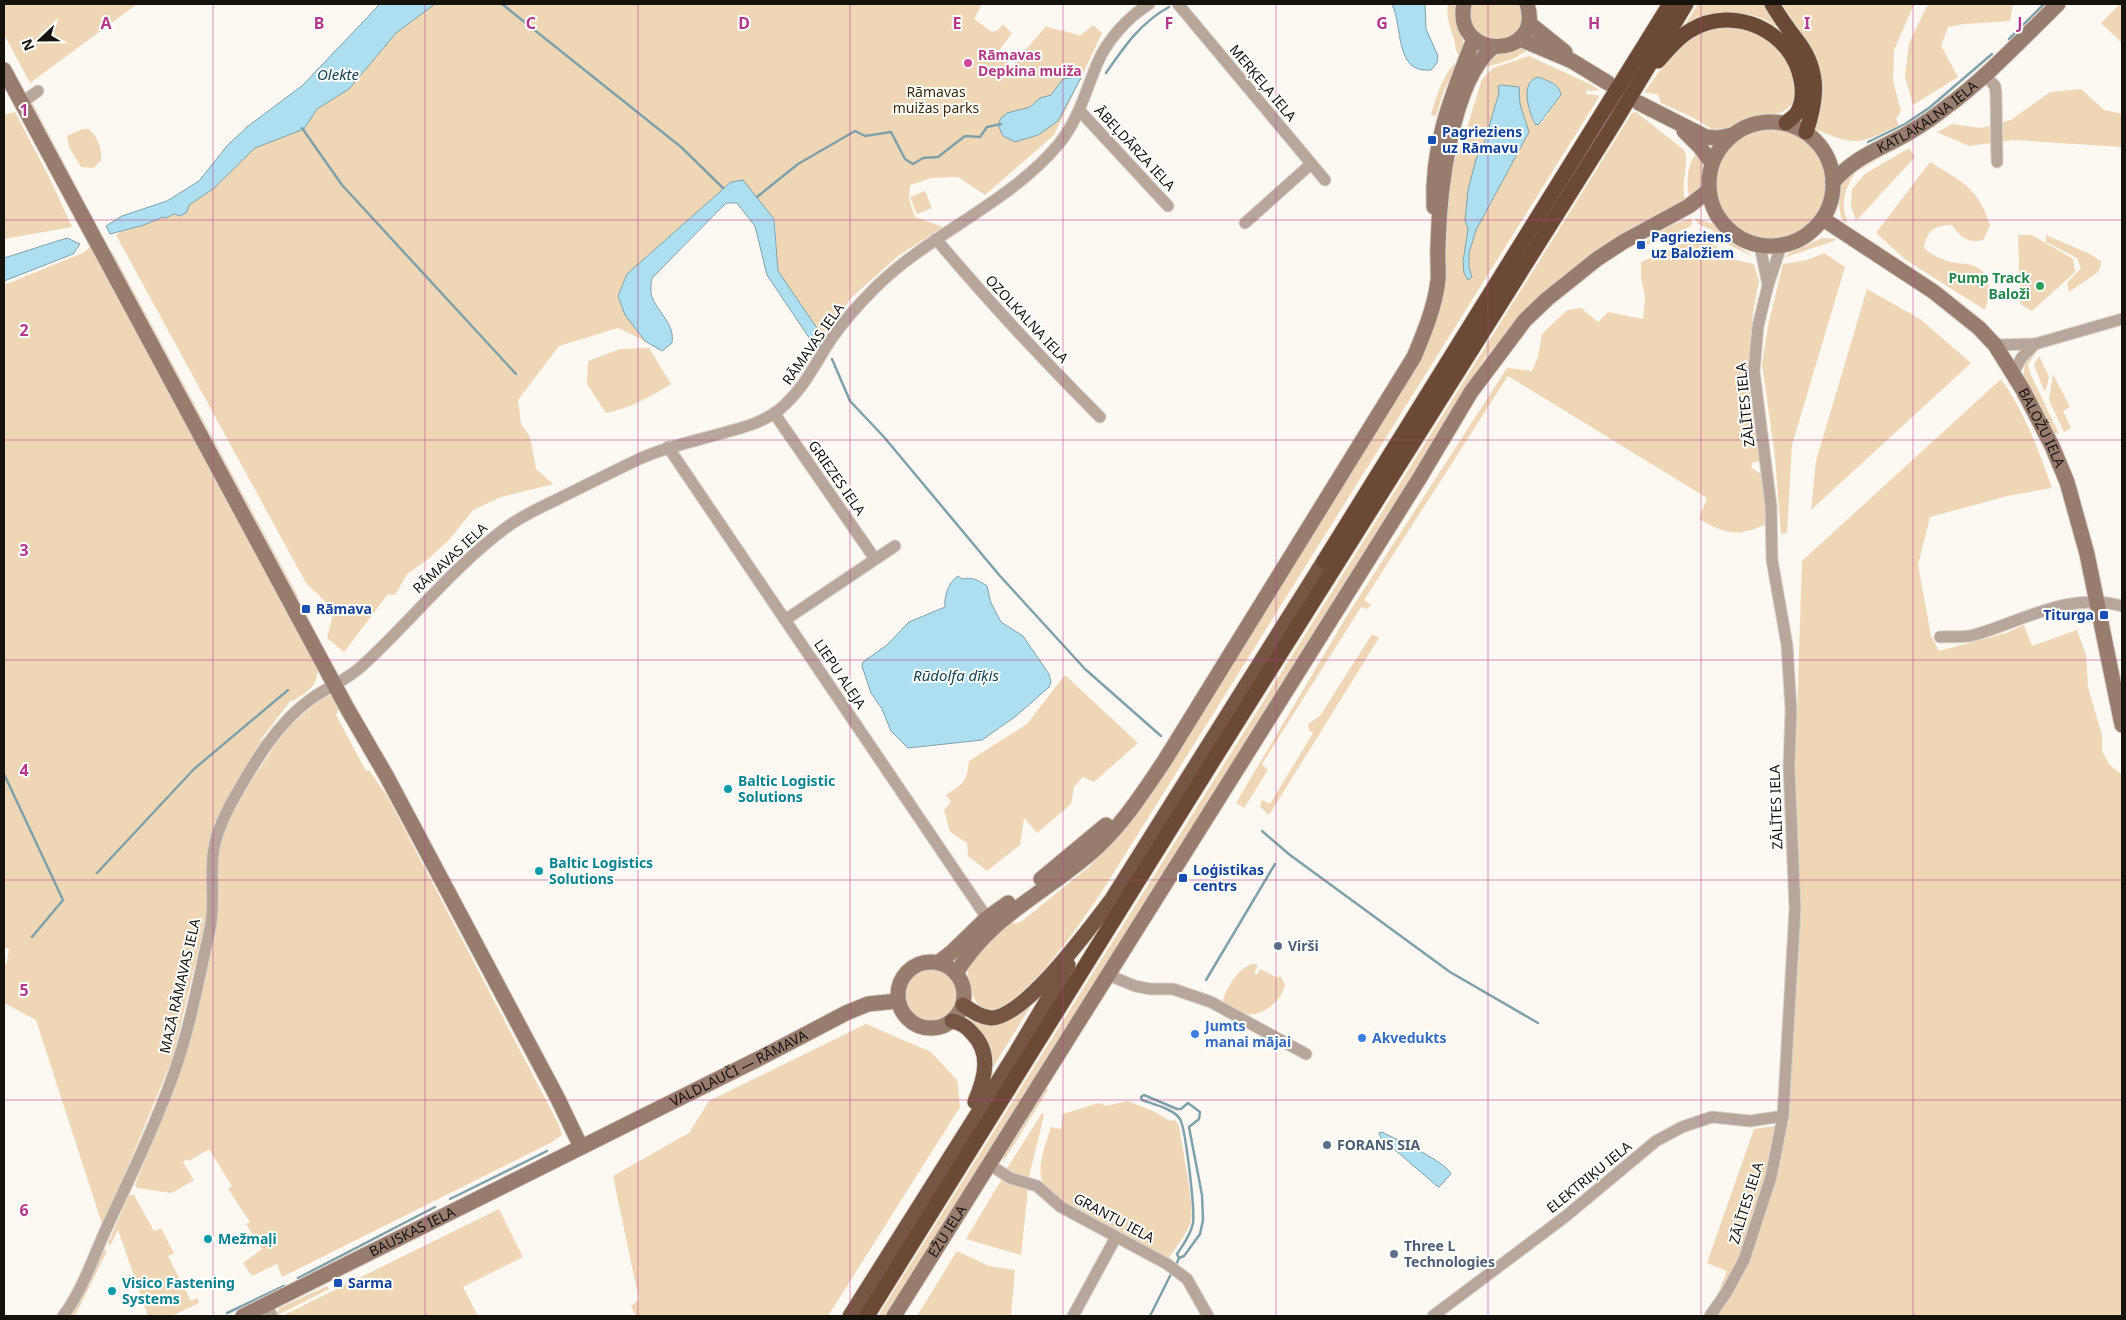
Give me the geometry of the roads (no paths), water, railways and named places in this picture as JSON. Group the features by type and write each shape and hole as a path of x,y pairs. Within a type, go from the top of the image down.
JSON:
{"highway":[{"path":"964,1005 978,1015 992,1018 1013,1009 1049,976 1090,928 1112,898 1670,4"},
{"path":"867,1316 1613,125 1686,4"},
{"path":"1772,4 1806,54 1813,76 1814,110 1806,132"},
{"path":"1646,68 1657,62 1680,38 1707,22 1727,20 1751,23 1765,29 1782,42 1798,66 1802,85 1801,105 1797,114 1786,123"},
{"path":"850,1316 1014,1056 1090,928"},
{"path":"952,1021 965,1026 977,1038 983,1046 985,1057 982,1087 962,1136"}],"main road":[{"path":"1464,4 1463,21 1467,30 1483,44 1493,47 1502,47 1520,39 1524,34 1529,23 1527,4"},
{"path":"1989,79 2058,4"},
{"path":"1529,23 1564,51 1572,62"},
{"path":"1438,246 1434,224 1433,188 1438,148 1448,103 1474,38"},
{"path":"1520,39 1572,62 1608,84"},
{"path":"956,973 974,946 993,927 1092,852 1128,814 1170,752 1414,357 1436,294 1438,246 1446,160 1458,109 1475,66 1482,56 1493,47"},
{"path":"4,70 552,1088 581,1147"},
{"name":"KATLAKALNA IELA","path":"1833,182 1851,164 1865,154 1917,128 1989,79"},
{"path":"1639,103 1706,137 1717,138 1732,135"},
{"path":"1761,122 1786,123 1806,132 1826,155 1833,182 1832,198 1823,219 1804,237 1781,246 1760,246 1733,234 1716,215 1708,191 1712,163 1720,148 1732,135 1745,127 1761,122"},
{"path":"1676,123 1700,147 1712,163"},
{"name":"KATLAKALNA IELA","path":"1826,155 1865,154"},
{"name":"EŽU IELA","path":"894,1316 990,1166 1488,367 1525,320 1547,298 1597,259 1689,206 1708,191"},
{"path":"1663,221 1692,214 1716,215"},
{"name":"BALOŽU IELA","path":"1823,219 1934,292 1979,328 1995,345 2013,373 2052,446 2067,482 2087,554 2095,601 2122,725"},
{"path":"939,962 987,918 1070,856 1142,793"},
{"path":"924,962 939,962 956,973 964,986 964,1005 952,1021 936,1028 922,1028 908,1019 898,1001 898,991 906,972 924,962"},
{"name":"VALDLAUČI — RĀMAVA","path":"581,1147 846,1013 868,1004 898,1001"},
{"name":"BAUSKAS IELA","path":"243,1316 269,1310 581,1147"}],"street":[{"name":"RĀMAVAS IELA","path":"336,685 347,680 366,662 477,550 512,523 639,459 668,447 749,427 774,413 797,393 808,379 832,339 874,289 936,238 980,212 1035,168 1058,145 1080,111 1098,61 1114,36 1135,12 1149,4"},
{"name":"MERĶEĻA IELA","path":"1178,4 1325,180"},
{"name":"KATLAKALNA IELA","path":"1989,79 1996,94 1997,162"},
{"path":"21,103 38,91"},
{"name":"ĀBEĻDĀRZA IELA","path":"1080,111 1168,206"},
{"path":"1245,223 1311,164"},
{"name":"OZOLKALNA IELA","path":"936,238 973,282 1100,417"},
{"name":"ZĀLĪTES IELA","path":"1760,246 1768,285"},
{"name":"ZĀLĪTES IELA","path":"1710,1316 1726,1294 1744,1260 1771,1176 1784,1116 1795,909 1789,767 1791,710 1788,645 1772,560 1771,506 1754,371 1758,326 1768,285 1781,246"},
{"path":"1995,345 2035,344 2122,319"},
{"path":"2013,373 2022,357 2035,344"},
{"name":"GRIEZES IELA","path":"774,413 875,559"},
{"name":"LIEPU ALEJA","path":"668,447 987,918"},
{"path":"785,620 895,546"},
{"path":"1940,637 1973,636 2050,609 2095,601 2122,606"},
{"name":"MAZĀ RĀMAVAS IELA","path":"63,1316 79,1289 140,1157 176,1066 187,1030 211,923 214,895 214,846 226,812 251,770 289,719 307,702 336,685"},
{"path":"1108,975 1134,986 1150,989 1173,989 1211,1002 1306,1054"},
{"name":"ELEKTRIĶU IELA","path":"1433,1316 1566,1216 1656,1141 1682,1127 1712,1117 1750,1122 1784,1116"},
{"name":"GRANTU IELA","path":"990,1166 1010,1178 1037,1186 1061,1207 1167,1264 1187,1280 1208,1316"},
{"path":"1074,1316 1116,1237"}],"water":[{"name":"Olekte","path":"380,4 435,4 396,33 349,89 317,109 304,129 255,148 213,189 189,205 187,212 180,216 174,214 144,225 110,234 106,226 122,216 167,201 199,181 227,146 247,127 303,85"},
{"path":"1392,4 1425,4 1426,29 1438,56 1437,63 1431,70 1419,69 1405,57"},
{"path":"1082,76 1058,121 1038,135 1015,142 1003,136 998,125 1001,118 1007,113 1030,107 1040,98 1051,95 1063,79"},
{"path":"1538,77 1555,85 1561,95 1538,125 1535,124 1530,112 1527,91 1532,80"},
{"path":"1498,86 1519,87 1520,104 1529,132 1476,230 1469,253 1469,267 1472,277 1468,280 1464,273 1463,262 1468,229 1465,220 1468,190 1476,159 1484,143 1499,93"},
{"path":"743,180 774,219 778,271 823,337 824,348 820,354 767,275 755,226 737,203 726,203 652,278 652,297 669,325 672,343 662,351 645,341 625,315 618,296 627,274 731,182"},
{"path":"67,238 80,244 73,254 4,281 4,258"},
{"name":"Rūdolfa dīķis","path":"958,576 962,579 969,578 981,582 987,586 991,603 1001,622 1023,636 1049,674 1051,682 1049,687 1016,716 982,740 908,748 891,731 882,709 871,693 862,666 863,662 887,645 909,622 945,607 947,590"},
{"path":"1382,1132 1440,1163 1451,1174 1439,1187 1437,1186 1381,1138 1379,1133"}],"waterway":[{"path":"502,4 681,147 723,188"},
{"path":"2009,39 2044,4"},
{"path":"1106,73 1141,28 1149,20 1169,7"},
{"path":"1868,142 1905,124 1929,108 1992,54"},
{"path":"757,197 798,164 855,131 865,136 891,132 905,159 913,164 923,158 938,157 965,136 980,137 987,127 1001,124"},
{"path":"302,128 342,185 516,374"},
{"path":"832,359 850,401 884,437 1000,576 1085,669 1161,736"},
{"path":"97,873 194,769 288,690"},
{"path":"4,774 63,900 32,937"},
{"path":"1262,831 1290,855 1450,972 1538,1023"},
{"path":"1206,980 1275,864"},
{"path":"1176,1265 1179,1258 1177,1254 1189,1236 1193,1223 1185,1138 1180,1119 1177,1115 1163,1107 1142,1100 1141,1097 1144,1095 1177,1109 1181,1109 1188,1103 1200,1112 1199,1119 1189,1127 1202,1195 1203,1220 1200,1234 1184,1256 1179,1258"},
{"path":"450,1199 547,1151"},
{"path":"298,1278 435,1207"},
{"path":"1150,1316 1172,1272"},
{"path":"227,1313 284,1286"}],"place":[{"name":"Rāmavas Depkina muiža","path":"968,63"},
{"name":"Pagrieziens uz Rāmavu","path":"1432,140"},
{"name":"Pagrieziens uz Baložiem","path":"1641,245"},
{"name":"Pump Track Baloži","path":"2040,286"},
{"name":"Rāmava","path":"306,609"},
{"name":"Titurga","path":"2104,615"},
{"name":"Baltic Logistic Solutions","path":"728,789"},
{"name":"Baltic Logistics Solutions","path":"539,871"},
{"name":"Loģistikas centrs","path":"1183,878"},
{"name":"Virši","path":"1278,946"},
{"name":"Jumts manai mājai","path":"1195,1034"},
{"name":"Akvedukts","path":"1362,1038"},
{"name":"FORANS SIA","path":"1327,1145"},
{"name":"Mežmaļi","path":"208,1239"},
{"name":"Three L Technologies","path":"1394,1254"},
{"name":"Sarma","path":"338,1283"},
{"name":"Visico Fastening Systems","path":"112,1291"}],"park label":[{"name":"Rāmavas muižas parks","path":"936,100"}]}
